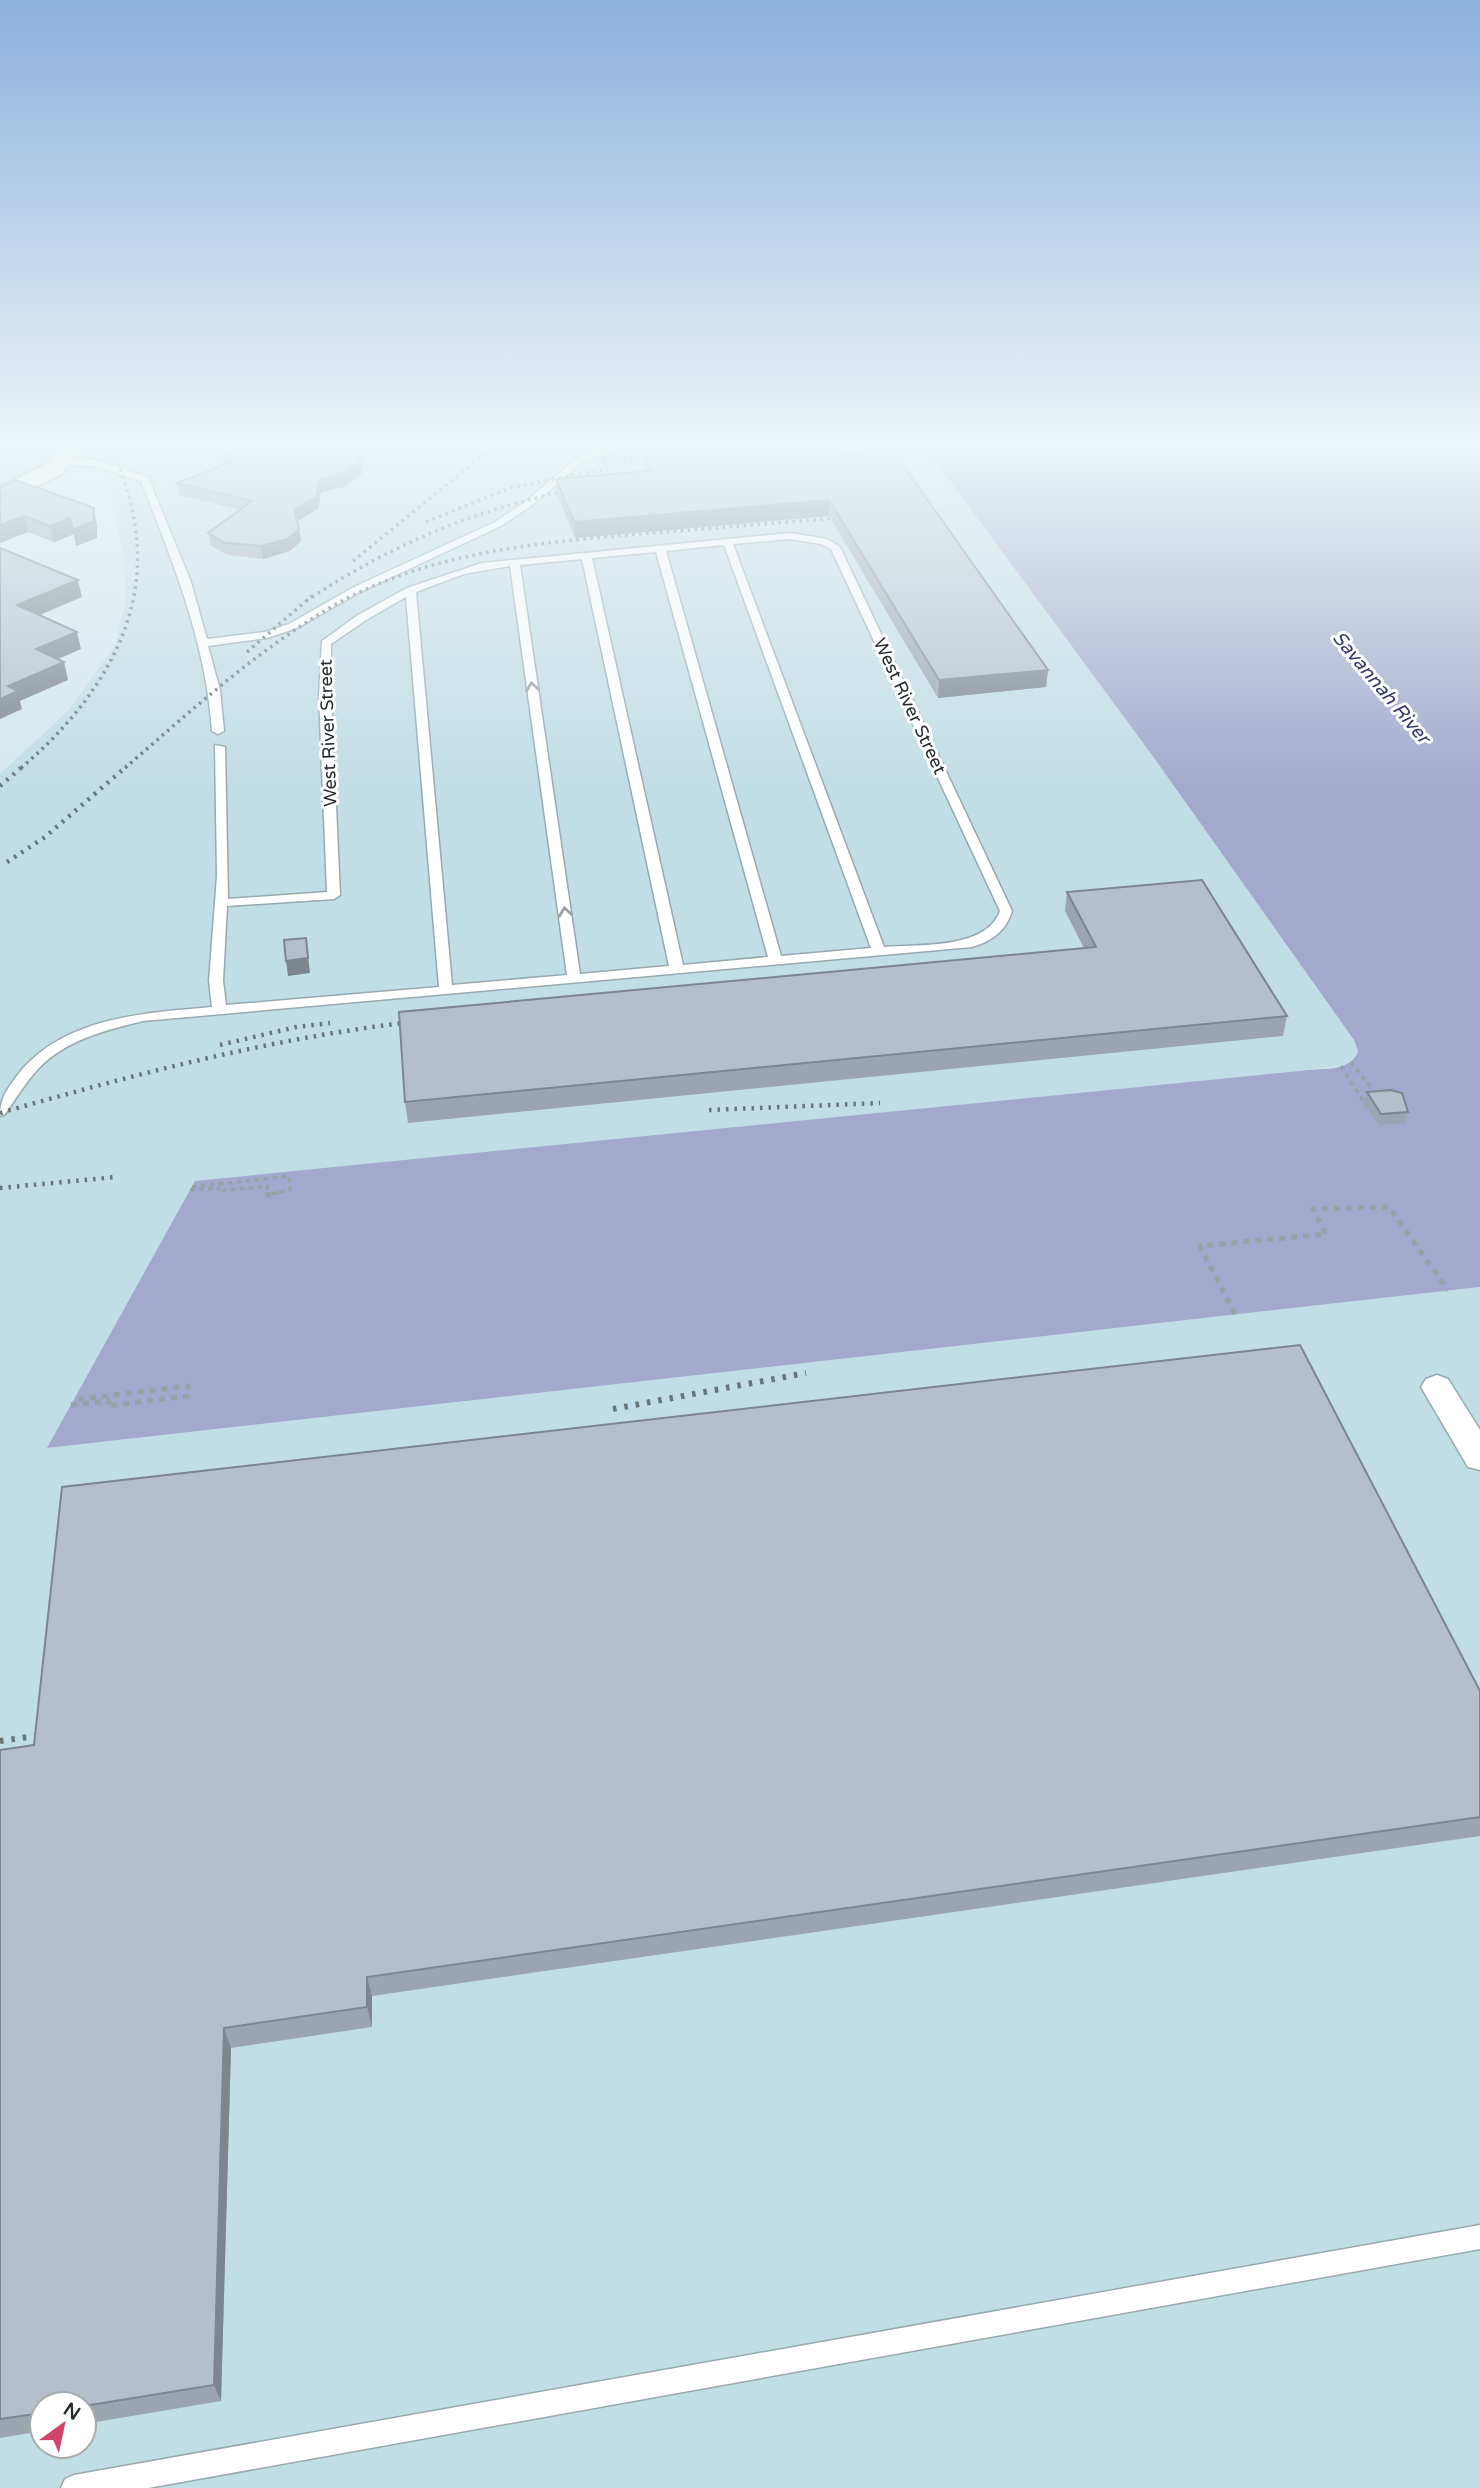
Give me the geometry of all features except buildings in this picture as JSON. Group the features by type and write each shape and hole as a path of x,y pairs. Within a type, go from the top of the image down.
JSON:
{"street":[{"path":"1437,1387 1480,1458"}],"lane":[{"path":"177,559 186,582 215,690 218,731"},
{"path":"203,643 267,635 293,626 358,589 422,559"},
{"name":"West River Street","path":"221,903 334,895 325,695 326,643 360,617 411,590 460,571 533,559"},
{"path":"587,559 677,970"},
{"path":"663,559 776,961"},
{"path":"734,559 879,952"},
{"name":"West River Street","path":"0,1111 36,1062 59,1046 94,1030 143,1017 879,952 972,943 988,937 1003,923 1006,911 841,559"},
{"path":"514,561 574,979"},
{"path":"411,590 446,991"},
{"path":"219,747 223,800 216,981 220,1012"},
{"path":"74,2488 116,2484 1480,2236"}],"path":[{"path":"1352,1062 1381,1101"},
{"path":"1341,1066 1371,1114"},
{"path":"289,1176 290,1189 285,1189 286,1193 268,1195 268,1186 218,1191 219,1188 191,1188 289,1176"},
{"path":"1234,1314 1200,1246 1326,1234 1313,1209 1389,1207 1448,1290"},
{"path":"188,1386 188,1396 107,1406 108,1401 72,1403 188,1386"}],"shaded area":[{"path":"123,559 1008,559 1152,755 1354,1040 1358,1051 1349,1064 1309,1070 47,1448 1480,1287 1480,2488 0,2488 0,774 68,711 116,644 126,599"}],"water":[{"name":"Savannah River","path":"1008,559 1480,559 1480,1287 47,1448 195,1181 1331,1068 1350,1062 1358,1051 1354,1040 1152,755"}],"railway":[{"path":"21,768 48,744 72,717 94,689 112,658 126,626 135,592 138,559"},
{"path":"306,601 377,559"},
{"path":"125,768 225,682 277,642 333,606 370,587 456,559"},
{"path":"306,601 313,595"},
{"path":"247,652 306,601"},
{"path":"0,786 23,766"},
{"path":"7,862 45,837 127,766"},
{"path":"0,1113 208,1058 313,1036 420,1021"},
{"path":"220,1045 296,1027 330,1023"},
{"path":"709,1110 880,1103"},
{"path":"0,1188 116,1177"},
{"path":"613,1409 806,1373"},
{"path":"0,1741 56,1733"}]}
